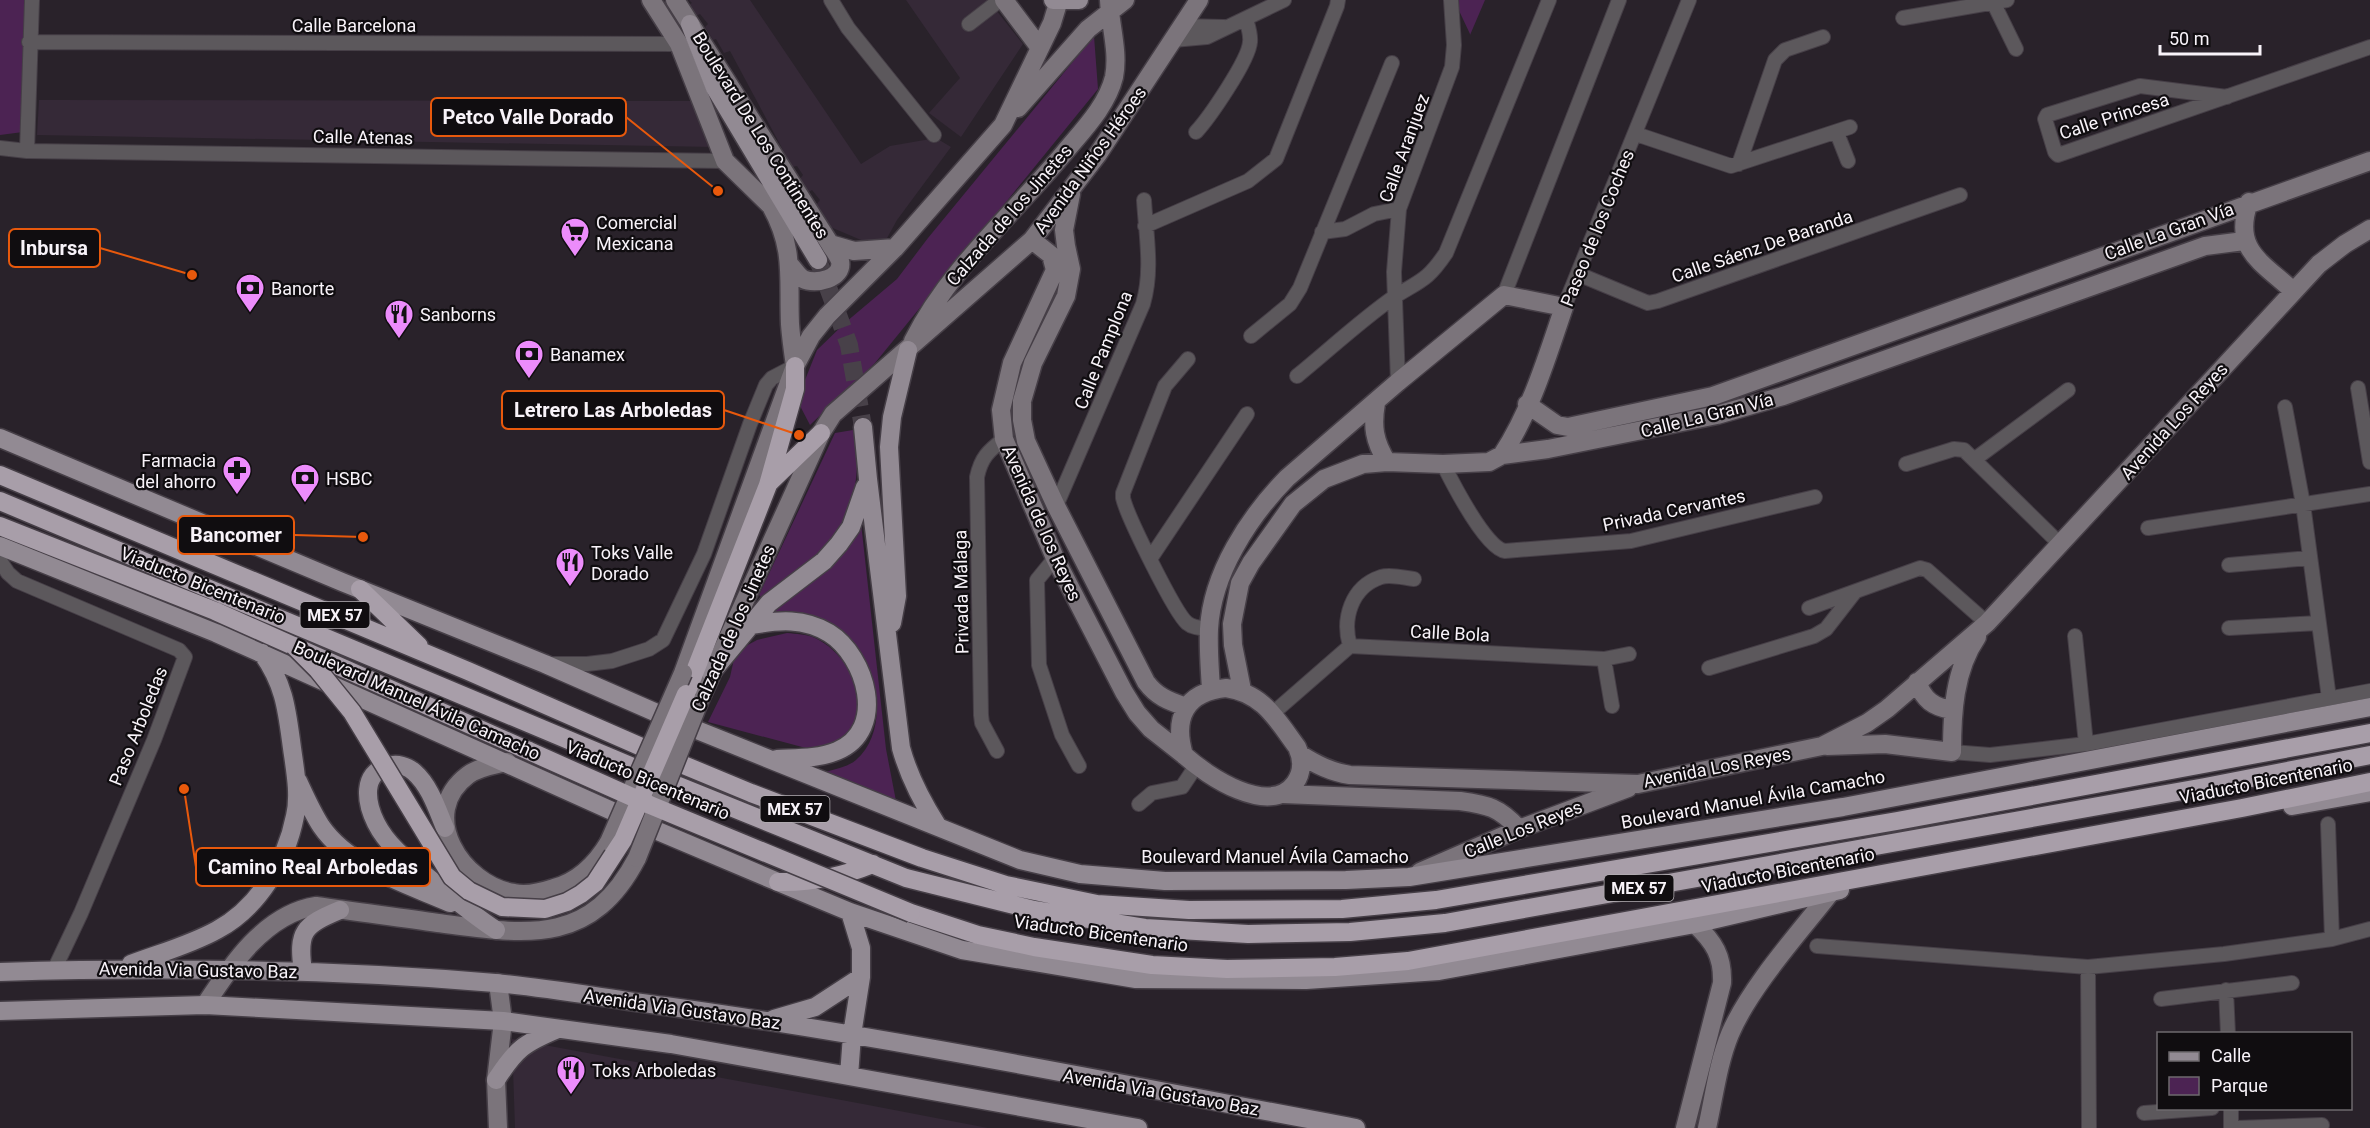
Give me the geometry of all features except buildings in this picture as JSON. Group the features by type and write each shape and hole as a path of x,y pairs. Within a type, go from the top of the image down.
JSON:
{"highway":[{"path":"294,646 318,670 352,712 452,877 469,891 502,907 545,909 567,902 595,883 623,840 693,698 768,484 795,389 795,366"},
{"path":"768,484 821,433"},
{"name":"MEX 57","path":"0,475 427,653 669,759 922,858 1006,885 1097,904 1188,910 1342,909 1486,893 1897,821 2370,733"},
{"name":"Boulevard Manuel Ávila Camacho","path":"0,501 583,746 906,878 1034,910 1145,928 1248,933 1350,932 1445,922 2193,789 2370,755"},
{"name":"Viaducto Bicentenario","path":"0,526 215,611 650,805 911,913 978,935 1034,947 1163,966 1227,969 1281,968 1419,960 2242,808 2370,782"},
{"path":"360,589 427,653"},
{"path":"778,882 836,878 873,864"}],"main road":[{"path":"1057,0 1079,0"},
{"path":"690,24 715,88 818,260"},
{"path":"888,637 897,596 889,447 892,417 908,350"},
{"path":"863,428 895,707 906,765 920,797 937,825"},
{"name":"Boulevard Manuel Ávila Camacho","path":"0,438 545,664 682,724 1020,860 1080,874 1165,881 1346,880 1409,877 1843,807 2370,707"},
{"path":"711,673 769,603 824,561 839,544 851,527 868,479"},
{"name":"Boulevard Manuel Ávila Camacho","path":"0,546 262,653 641,824 850,912 962,950 1136,979 1306,980 1439,970 1695,924 1831,892 2370,792"},
{"path":"752,625 788,620 805,623 828,633 846,646 858,664 865,686 867,707 863,726 853,740 838,751 819,756 773,759"},
{"path":"118,968 189,943 218,930 244,909 266,886 280,862 296,815 296,777 288,714 282,689 274,670 262,653"},
{"path":"445,828 432,799 413,771 402,765 392,764 376,770 371,777 368,797 371,812 384,835 413,866 466,910 496,930"},
{"path":"296,777 321,826 349,854 369,866 466,910"},
{"path":"303,971 300,939 305,930 312,923 340,910"},
{"path":"849,1076 852,1035 861,977 861,948 850,912"},
{"name":"Avenida Via Gustavo Baz","path":"0,972 118,968 229,969 303,971 498,983 767,1020 1356,1128"},
{"path":"767,1020 815,1007 861,977"},
{"name":"Avenida Via Gustavo Baz","path":"0,1011 205,1005 503,1021 671,1044 1096,1124 1138,1128"},
{"path":"496,1080 512,1056 522,1047 533,1039 561,1028"}],"street":[{"path":"27,151 32,0"},
{"name":"Boulevard De Los Continentes","path":"651,0 679,44 725,161 771,206 783,235 790,265 790,324 795,366"},
{"name":"Boulevard De Los Continentes","path":"675,0 830,244 854,251 895,248"},
{"path":"831,0 848,28 934,135"},
{"path":"969,24 1002,0 1040,48"},
{"name":"Calzada de los Jinetes","path":"445,828 461,862 474,876 494,887 514,894 538,893 559,887 591,868 609,842 683,673 795,366 811,336 827,316 895,248 1003,125 1052,23 1057,0"},
{"path":"1003,125 1109,5 1125,0"},
{"name":"Avenida Niños Héroes","path":"908,350 1032,240 1098,154 1199,0"},
{"path":"1177,33 1207,37 1284,0"},
{"path":"1145,226 1248,181 1276,159 1338,0"},
{"name":"Calle Aranjuez","path":"1398,382 1394,297 1399,209 1452,67 1455,45 1451,0"},
{"path":"1297,376 1394,297 1426,279 1446,253 1549,0"},
{"path":"1211,690 1209,629 1212,605 1222,574 1238,543 1270,495 1398,382 1504,296 1619,0"},
{"name":"Paseo de los Coches","path":"1502,455 1515,436 1564,307 1689,0"},
{"path":"1903,18 2007,0"},
{"path":"1993,2 2016,49"},
{"name":"Calzada de los Jinetes","path":"205,1005 229,969 270,926 301,908 316,906 496,930 528,932 557,928 574,921 604,903 618,890 637,858 693,698 711,673 821,433 833,414 908,350 942,292 1040,182 1107,97 1114,76 1116,55 1109,5"},
{"path":"1196,132 1218,104 1248,51 1250,35 1246,19"},
{"path":"1739,164 1775,60 1785,50 1823,37"},
{"name":"Calle Barcelona","path":"29,42 679,44"},
{"name":"Calle Princesa","path":"2227,97 2140,86 2047,116 2044,119 2055,152 2058,154 2227,97 2370,47"},
{"path":"1251,336 1290,304 1295,297 1392,63"},
{"path":"1636,134 1731,166 1850,127"},
{"path":"1837,133 1848,161"},
{"name":"Calle Atenas","path":"0,148 27,151 126,150 725,161"},
{"name":"Calle La Gran Vía","path":"1527,404 1557,424 1568,427 1713,396 2249,202 2370,161"},
{"name":"Avenida de los Reyes","path":"1071,191 1053,278 1012,363 1001,410 1004,439 1056,558 1124,692 1137,713 1151,729 1190,761"},
{"name":"Calle Sáenz De Baranda","path":"1578,274 1648,303 1658,301 1960,195"},
{"name":"Calle Pamplona","path":"1056,506 1143,304 1148,286 1149,269 1144,200"},
{"path":"2244,241 2242,230 2249,202"},
{"path":"1322,232 1345,229 1374,214 1399,209"},
{"name":"Avenida Los Reyes","path":"1301,755 1325,769 1350,775 1638,784 1822,746 1867,723 1887,709 1987,623 2319,264 2370,229"},
{"path":"1032,240 1058,250"},
{"name":"Calle La Gran Vía","path":"1242,690 1233,645 1232,624 1240,583 1251,563 1293,504 1315,485 1342,470 1363,464 1387,462 1443,464 1489,462 1502,455 1548,450 1718,415 1761,402 2205,246 2244,241 2251,252 2293,291"},
{"path":"790,265 803,279 820,282 827,280 838,271 840,265 830,244"},
{"name":"Avenida de los Reyes","path":"1058,250 1071,268 1066,296 1034,363 1022,401 1022,420 1026,441 1056,506 1146,682 1155,693 1167,701 1186,707"},
{"path":"1504,296 1564,307"},
{"path":"1528,300 1556,331"},
{"path":"1188,359 1166,386 1123,493 1125,504 1150,559 1180,616 1193,627 1209,629"},
{"path":"545,664 587,664 612,661 649,649 663,640 704,554 766,385 772,378 795,366"},
{"path":"2358,388 2370,462"},
{"path":"1975,459 2068,390"},
{"path":"1376,403 1372,421 1373,434 1387,462"},
{"path":"2285,407 2302,504 2330,698"},
{"path":"1150,559 1247,414"},
{"name":"Privada Málaga","path":"996,751 982,723 981,715 977,477 980,463 986,453 1004,439"},
{"path":"1906,464 1960,448 1975,459 2061,545"},
{"name":"Privada Cervantes","path":"1443,464 1459,496 1494,548 1504,551 1619,543 1815,497"},
{"path":"2148,528 2370,495"},
{"path":"1056,558 1037,580 1039,665 1062,735 1079,766"},
{"path":"2229,566 2310,558"},
{"name":"Paso Arboledas","path":"0,561 17,581 182,652 184,661 154,740 81,913 54,970"},
{"path":"1809,608 1920,568 1928,570 1987,623"},
{"path":"1272,714 1350,646 1346,626 1347,616 1365,587 1383,576 1414,579"},
{"path":"1709,668 1814,636 1826,629 1854,593"},
{"name":"Avenida Los Reyes","path":"1952,752 1952,710 1966,659 1973,643 1987,623"},
{"path":"2229,628 2319,623"},
{"path":"2075,636 2086,744"},
{"name":"Calle Bola","path":"1350,646 1604,659 1629,654"},
{"path":"1604,659 1612,706"},
{"path":"1917,682 1921,694 1928,701 1952,710"},
{"path":"1139,804 1155,791 1182,787 1190,761 1179,727 1186,707 1211,690 1226,688 1242,690 1260,701 1301,755 1298,780 1283,794"},
{"name":"Boulevard Manuel Ávila Camacho","path":"1822,746 1885,744 1990,755 2086,744 2370,691"},
{"path":"1190,761 1217,780 1246,792 1269,797 1283,794 1460,801 1484,805 1502,812 1519,829"},
{"path":"445,828 447,809 458,785 469,774 487,766 507,762"},
{"name":"Calle Los Reyes","path":"1409,877 1519,829 1638,784"},
{"path":"2328,824 2332,939"},
{"path":"1707,1128 1729,1036 1739,1014 1831,892"},
{"path":"1685,1128 1722,983 1723,968 1719,951 1711,939 1695,924"},
{"path":"1817,946 2088,967 2224,954 2332,939 2370,929"},
{"path":"2088,967 2090,1128"},
{"path":"498,983 503,1021 496,1080 498,1128"},
{"path":"2161,999 2292,983"},
{"path":"2226,990 2228,1032"},
{"path":"2144,1113 2185,1110"},
{"path":"2231,1110 2234,1128 2322,1125"}],"shaded area":[{"path":"689,0 750,0 861,164 890,146 936,138 951,147 897,220 886,240 861,240 828,226 816,205 820,200 812,190 807,193 799,180 803,175 797,166 792,167 730,51 724,53 716,39 713,40 705,27 708,24 700,14 693,17 686,6 692,3"},
{"path":"906,0 988,0 1023,44 961,137 929,113 960,78"},
{"path":"39,100 692,101 714,147 37,135"},
{"path":"512,1039 863,1104 988,1128 515,1128"}],"green space":[{"path":"0,0 26,0 23,132 0,135"},
{"path":"1454,0 1485,0 1470,35 1470,34"},
{"path":"1094,36 1098,89 875,363 810,425 797,400 817,350 897,279"},
{"path":"853,430 857,464 856,481 847,514 839,530 818,557 762,598 759,595 835,433"},
{"path":"861,523 886,749 896,801 826,772 856,760 868,745 875,727 877,707 874,686 857,648 843,633 827,623 768,615"},
{"path":"787,633 815,638 834,651 848,669 856,690 858,712 848,739 817,751 708,722 730,677 734,659 744,647 757,640"}],"tunnel":[{"path":"818,260 849,345 863,427"}],"place":[{"name":"Petco Valle Dorado","path":"718,191"},
{"name":"Comercial Mexicana","path":"575,258"},
{"name":"Inbursa","path":"192,275"},
{"name":"Banorte","path":"250,314"},
{"name":"Sanborns","path":"399,340"},
{"name":"Banamex","path":"529,380"},
{"name":"Letrero Las Arboledas","path":"799,435"},
{"name":"Farmacia del ahorro","path":"237,496"},
{"name":"HSBC","path":"305,504"},
{"name":"Bancomer","path":"363,537"},
{"name":"Toks Valle Dorado","path":"570,588"},
{"name":"Camino Real Arboledas","path":"184,789"},
{"name":"Toks Arboledas","path":"571,1096"}]}
